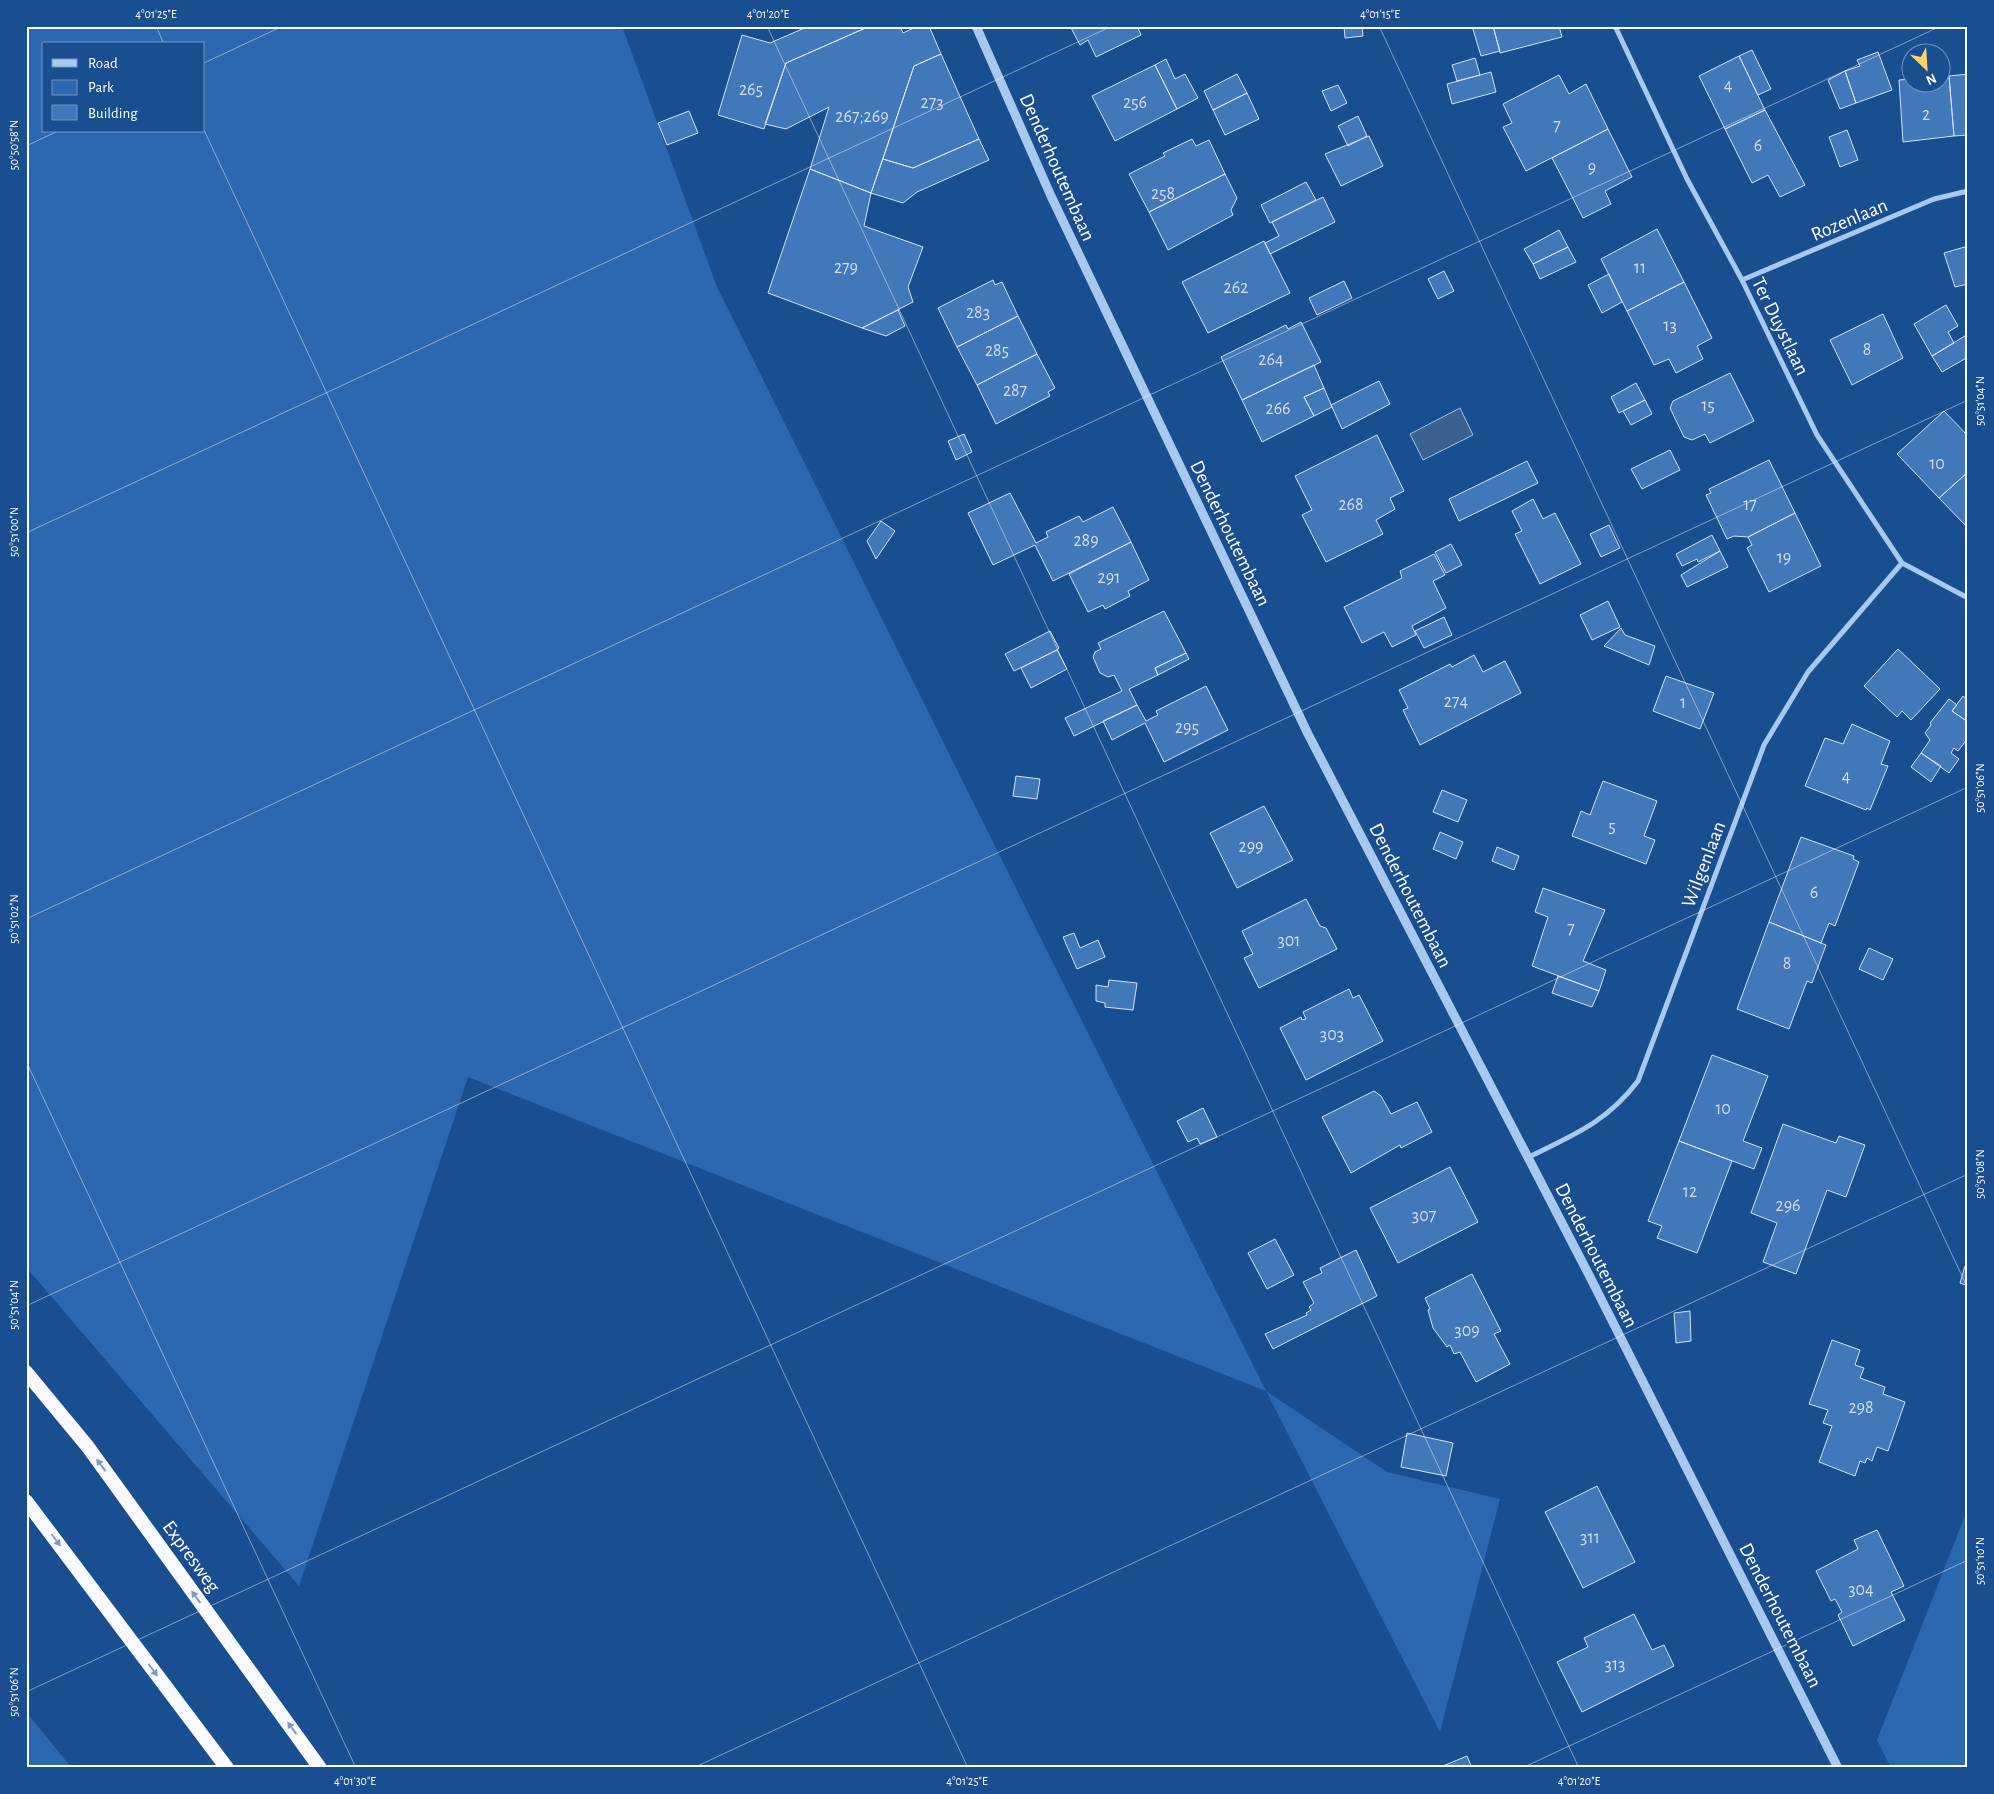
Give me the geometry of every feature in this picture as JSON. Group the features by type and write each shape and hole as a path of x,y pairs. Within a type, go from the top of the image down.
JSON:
{"highway":[{"name":"Expresweg","path":"26,1372 88,1447 320,1768"},
{"path":"26,1501 227,1768"}],"street":[{"name":"Denderhoutembaan","path":"976,26 1051,196 1308,734 1527,1158 1590,1275 1838,1768"},
{"name":"Ter Duystlaan","path":"1616,26 1687,179 1742,280 1817,434 1902,562 1968,598"},
{"name":"Rozenlaan","path":"1742,280 1934,199 1968,191"},
{"name":"Wilgenlaan","path":"1527,1158 1596,1123 1624,1099 1638,1081 1764,745 1808,672 1902,562"}],"green space":[{"path":"26,26 622,26 717,287 1266,1391 468,1077 299,1586 26,1267"},
{"path":"1266,1391 1387,1472 1500,1499 1440,1732"},
{"path":"1968,1508 1968,1768 1891,1768 1877,1740"},
{"path":"26,1712 72,1768 26,1768"}],"shaded area":[{"path":"1460,408 1473,435 1423,460 1410,434"}],"building":[{"path":"809,26 870,26 786,63 764,129 718,115 742,35 770,43"},
{"path":"870,26 900,26 903,33 918,26 929,26 941,54 914,66 871,193 810,169 829,107 786,129 765,124 786,63"},
{"path":"1070,26 1137,26 1141,35 1096,57 1088,40 1080,45"},
{"path":"1344,26 1362,26 1363,36 1345,38"},
{"path":"1472,26 1493,26 1500,51 1481,56"},
{"path":"1493,26 1559,26 1562,37 1500,53"},
{"path":"1752,50 1771,89 1758,95 1739,56"},
{"path":"1878,52 1892,90 1856,103 1845,71 1860,66 1857,60"},
{"path":"941,54 979,139 913,168 883,159 914,66"},
{"path":"1739,56 1765,110 1725,129 1699,76"},
{"path":"1475,58 1480,75 1457,81 1452,65"},
{"path":"1166,59 1175,79 1185,74 1198,98 1177,109 1155,65"},
{"path":"1155,65 1177,109 1115,141 1092,96"},
{"path":"1845,71 1856,103 1840,109 1828,80"},
{"path":"1491,72 1496,92 1452,104 1447,84"},
{"path":"1237,74 1247,93 1213,110 1204,91"},
{"path":"1968,74 1968,135 1954,136 1950,92 1952,92 1952,76"},
{"path":"1559,75 1569,94 1586,84 1608,129 1526,171 1503,127 1512,123 1503,104"},
{"path":"1899,80 1902,80 1902,92 1950,92 1954,136 1903,142"},
{"path":"1338,85 1347,103 1331,111 1322,91"},
{"path":"1247,93 1259,119 1225,135 1213,110"},
{"path":"1765,110 1805,185 1780,197 1768,175 1752,183 1725,129"},
{"path":"689,111 698,133 667,145 658,123"},
{"path":"1358,116 1367,136 1348,146 1338,126"},
{"path":"1608,129 1632,177 1605,191 1611,204 1583,218 1552,158"},
{"path":"1847,130 1858,160 1840,167 1829,137"},
{"path":"1369,136 1383,166 1341,186 1325,154"},
{"path":"979,139 989,160 917,192 903,203 871,193 883,159 913,168"},
{"path":"1192,139 1196,146 1209,140 1225,174 1149,212 1129,174 1165,156 1163,153"},
{"path":"810,169 871,193 864,226 923,247 908,287 913,302 862,328 768,293"},
{"path":"1225,174 1237,198 1231,210 1233,215 1168,250 1149,212"},
{"path":"1306,182 1316,200 1270,223 1261,205"},
{"path":"1323,197 1335,222 1270,254 1265,243 1279,236 1272,222"},
{"path":"1657,229 1684,282 1627,311 1601,259"},
{"path":"1559,230 1568,247 1533,264 1524,249"},
{"path":"1264,241 1290,293 1208,333 1182,282"},
{"path":"1968,246 1968,284 1955,287 1944,253"},
{"path":"1568,247 1576,262 1540,279 1533,264"},
{"path":"1444,271 1454,291 1438,299 1428,279"},
{"path":"1609,274 1622,302 1602,313 1588,285"},
{"path":"993,280 995,285 1002,282 1018,316 957,347 938,308"},
{"path":"1344,281 1352,298 1317,315 1309,298"},
{"path":"1684,282 1712,338 1697,346 1703,359 1676,373 1669,359 1654,365 1627,311"},
{"path":"1946,305 1958,326 1948,332 1954,343 1932,356 1914,324"},
{"path":"898,310 905,326 886,336 862,328"},
{"path":"1883,314 1903,358 1852,385 1830,340"},
{"path":"1018,316 1037,354 977,385 957,347"},
{"path":"1301,322 1321,362 1242,400 1221,357 1286,325 1288,329"},
{"path":"1968,334 1968,357 1942,372 1932,356"},
{"path":"1037,354 1055,388 1048,392 1050,396 996,424 977,385"},
{"path":"1314,365 1324,388 1304,397 1314,416 1262,442 1242,400"},
{"path":"1730,373 1754,421 1710,443 1705,434 1692,440 1684,437 1670,408 1673,401"},
{"path":"1379,381 1390,404 1342,429 1331,405"},
{"path":"1636,383 1645,400 1619,413 1611,397"},
{"path":"1324,388 1332,407 1314,416 1304,397"},
{"path":"1645,400 1652,414 1631,425 1623,411"},
{"path":"1944,411 1968,436 1968,472 1939,498 1897,454"},
{"path":"964,434 972,452 956,460 948,441"},
{"path":"1377,435 1404,491 1390,498 1395,509 1376,520 1383,534 1326,562 1302,515 1312,510 1295,476"},
{"path":"1670,450 1680,470 1642,489 1631,469"},
{"path":"1769,460 1795,513 1748,537 1734,536 1727,539 1706,495 1711,493 1709,489"},
{"path":"1527,461 1538,483 1459,521 1449,499"},
{"path":"1968,472 1968,528 1939,498"},
{"path":"1010,493 1036,543 1048,537 1046,532 1079,516 1083,522 1113,507 1131,542 1053,581 1035,545 993,565 968,513"},
{"path":"1533,499 1543,519 1555,513 1581,564 1540,584 1515,534 1522,531 1512,511"},
{"path":"1795,513 1821,566 1769,592 1747,548 1752,545 1748,537"},
{"path":"881,521 895,531 876,559 867,541"},
{"path":"1609,525 1620,548 1601,557 1590,534"},
{"path":"1712,535 1720,551 1698,562 1697,559 1682,566 1676,554"},
{"path":"1131,542 1149,580 1128,591 1130,596 1105,609 1103,605 1088,612 1069,574"},
{"path":"1451,544 1462,565 1446,573 1435,552"},
{"path":"1720,551 1728,567 1687,587 1681,575"},
{"path":"1434,554 1445,575 1433,581 1446,608 1412,626 1416,635 1392,647 1384,632 1362,643 1344,607 1402,578 1400,571"},
{"path":"1608,601 1620,627 1592,640 1580,615"},
{"path":"1164,611 1186,653 1155,668 1158,675 1129,689 1137,705 1074,736 1065,718 1122,691 1114,675 1108,677 1100,673 1093,657 1095,652 1101,649 1098,643"},
{"path":"1444,617 1452,635 1424,648 1415,631"},
{"path":"1621,628 1625,635 1655,646 1649,665 1604,646"},
{"path":"1050,631 1059,648 1014,671 1005,654"},
{"path":"1898,649 1940,689 1911,720 1902,711 1897,717 1864,686"},
{"path":"1057,650 1067,669 1031,688 1021,668"},
{"path":"1186,653 1189,659 1158,675 1155,668"},
{"path":"1474,655 1483,672 1505,661 1521,693 1420,745 1403,710 1408,708 1399,690 1450,664 1452,667"},
{"path":"1666,676 1714,693 1700,729 1653,711"},
{"path":"1206,686 1228,730 1164,762 1145,723 1112,740 1103,721 1137,705 1146,721 1158,715 1156,711"},
{"path":"1963,696 1968,700 1968,722 1952,711"},
{"path":"1949,699 1957,705 1952,711 1968,722 1968,738 1958,751 1954,748 1951,753 1959,759 1949,773 1921,753 1930,740 1925,733 1931,725 1930,723"},
{"path":"1852,724 1890,741 1881,764 1888,766 1870,810 1805,786 1825,738 1843,744"},
{"path":"1921,753 1941,766 1931,782 1911,767"},
{"path":"1016,776 1040,779 1037,799 1013,796"},
{"path":"1603,781 1657,801 1644,836 1655,840 1646,864 1572,836 1581,811 1590,815"},
{"path":"1442,790 1467,800 1458,822 1433,812"},
{"path":"1264,806 1293,860 1237,888 1210,833"},
{"path":"1440,832 1463,842 1456,859 1433,849"},
{"path":"1801,837 1854,856 1853,859 1859,862 1835,926 1829,923 1821,943 1769,922"},
{"path":"1497,847 1519,856 1514,870 1492,861"},
{"path":"1543,888 1605,910 1583,961 1606,970 1599,991 1532,966 1548,917 1535,912"},
{"path":"1306,899 1320,926 1326,928 1337,949 1259,988 1244,958 1253,954 1242,931"},
{"path":"1769,922 1826,945 1812,983 1807,981 1789,1029 1737,1009"},
{"path":"1074,933 1080,948 1098,940 1105,957 1077,969 1063,937"},
{"path":"1869,948 1893,959 1883,980 1859,969"},
{"path":"1558,976 1599,991 1592,1007 1552,993"},
{"path":"1109,980 1137,983 1133,1010 1105,1007 1105,1003 1096,1001 1096,985 1108,987"},
{"path":"1349,989 1353,998 1359,995 1383,1041 1306,1080 1280,1028 1301,1017 1302,1020 1306,1019 1303,1012"},
{"path":"1712,1055 1768,1076 1743,1141 1762,1148 1754,1169 1679,1141"},
{"path":"1374,1091 1381,1096 1391,1114 1417,1102 1432,1132 1401,1148 1400,1145 1351,1173 1322,1117"},
{"path":"1203,1108 1217,1137 1200,1144 1197,1138 1188,1142 1177,1121"},
{"path":"1783,1124 1836,1143 1839,1136 1865,1145 1846,1197 1827,1190 1796,1274 1763,1262 1777,1223 1751,1213"},
{"path":"1679,1141 1732,1161 1697,1253 1657,1238 1662,1226 1648,1221"},
{"path":"1450,1167 1478,1222 1398,1263 1370,1208"},
{"path":"1275,1239 1294,1275 1267,1289 1248,1253"},
{"path":"1356,1250 1377,1296 1273,1349 1265,1334 1307,1315 1306,1313 1311,1310 1309,1307 1314,1303 1303,1282 1322,1273 1320,1268"},
{"path":"1965,1266 1968,1267 1968,1286 1960,1283"},
{"path":"1472,1274 1501,1331 1494,1334 1510,1364 1476,1382 1460,1352 1454,1354 1450,1345 1447,1347 1433,1328 1428,1310 1430,1309 1425,1298"},
{"path":"1690,1311 1691,1341 1676,1343 1674,1313"},
{"path":"1832,1340 1860,1350 1855,1365 1864,1368 1860,1378 1885,1387 1883,1394 1905,1402 1888,1451 1877,1447 1872,1461 1867,1458 1865,1463 1860,1461 1855,1476 1819,1462 1832,1426 1823,1423 1828,1410 1809,1404"},
{"path":"1407,1433 1453,1443 1446,1476 1401,1467"},
{"path":"1597,1486 1635,1562 1583,1588 1545,1512"},
{"path":"1877,1530 1904,1586 1891,1592 1905,1620 1853,1646 1838,1615 1842,1612 1835,1599 1831,1601 1816,1571 1858,1549 1854,1540"},
{"path":"1634,1614 1652,1650 1664,1645 1674,1666 1582,1712 1557,1662 1588,1647 1584,1638"},
{"path":"1467,1756 1472,1768 1444,1768 1443,1766"}]}
